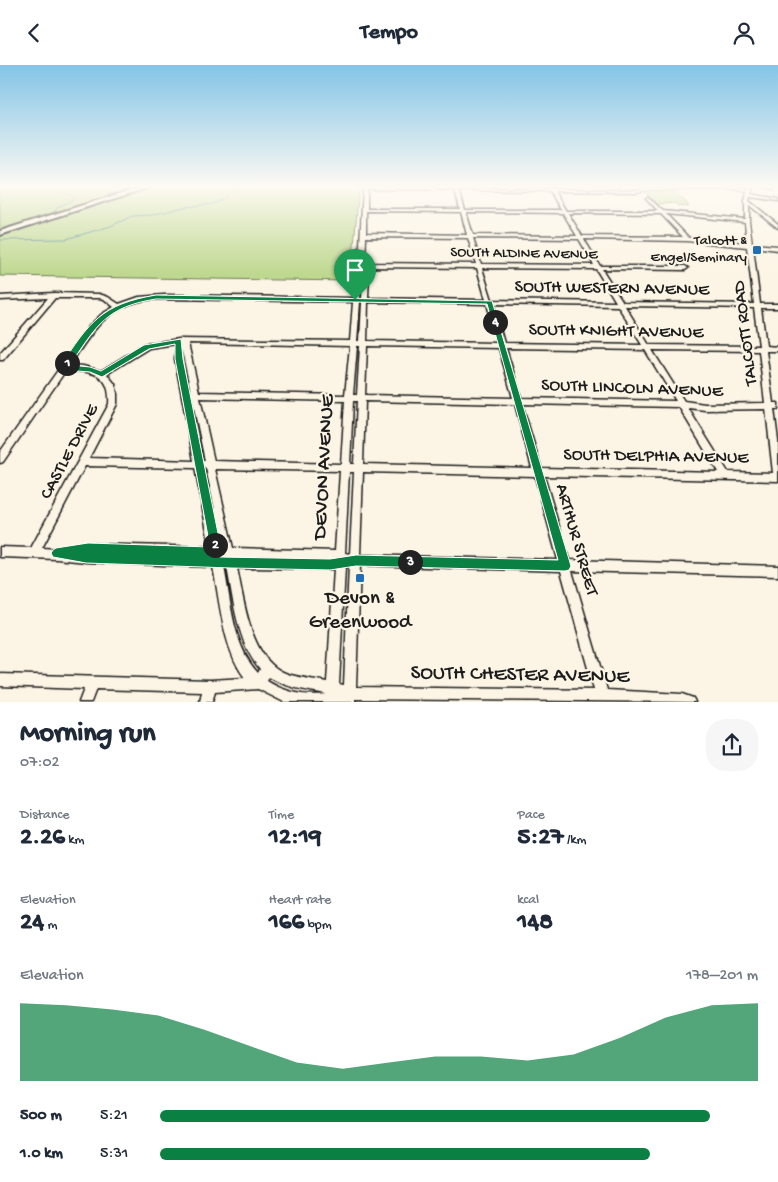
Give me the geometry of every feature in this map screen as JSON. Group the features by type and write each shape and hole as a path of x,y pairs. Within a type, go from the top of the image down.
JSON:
{"main road":[{"path":"0,233 55,216"}],"street":[{"name":"DEVON AVENUE","path":"333,696 352,343 366,271 362,265 364,216"},
{"name":"ARTHUR STREET","path":"464,216 603,699"},
{"path":"566,216 725,475"},
{"path":"666,216 687,239"},
{"path":"692,216 747,221"},
{"name":"TALCOTT ROAD","path":"747,216 759,306 762,349 774,406 778,477"},
{"path":"765,216 778,226"},
{"path":"770,219 778,220"},
{"path":"364,235 687,239 778,248"},
{"name":"SOUTH ALDINE AVENUE","path":"362,265 685,269"},
{"path":"0,358 54,295"},
{"path":"0,298 54,295 103,297 118,307"},
{"name":"SOUTH WESTERN AVENUE","path":"0,459 98,321 118,307 140,299 164,297 778,306"},
{"name":"DEVON AVENUE","path":"350,698 362,343 360,300"},
{"path":"181,341 178,353 191,395 205,464 230,558 247,634 259,659 268,669 288,681 333,696"},
{"name":"SOUTH KNIGHT AVENUE","path":"102,374 147,346 181,341 778,349"},
{"path":"64,367 90,369 102,374"},
{"name":"CASTLE DRIVE","path":"34,553 113,404 113,388 102,374"},
{"name":"SOUTH LINCOLN AVENUE","path":"191,395 682,404 705,407 774,406"},
{"name":"SOUTH DELPHIA AVENUE","path":"83,462 538,470 778,477"},
{"path":"205,464 217,558 231,633 237,654 249,675 258,683"},
{"path":"0,553 56,553 86,557 230,558 330,565 340,560 356,560 778,571"},
{"path":"258,683 268,669"},
{"path":"0,680 210,686 258,683"},
{"path":"85,702 93,683"},
{"name":"SOUTH CHESTER AVENUE","path":"258,683 292,699 318,702 333,696 350,698 682,700 689,702"},
{"path":"206,702 210,686"}],"green space":[{"path":"0,216 49,216 0,231"},
{"path":"61,216 356,216 351,281 0,276 0,235"}],"waterway":[{"path":"0,240 66,239 111,226 132,216 137,216"}],"place":[{"name":"Talcott & Engel/Seminary","path":"757,250"},
{"name":"Devon & Greenwood","path":"360,578"}],"route":[{"path":"156,297 355,300 489,302 565,566 356,560 330,565 231,563 86,557 56,553 88,549 216,553 179,359 179,341 162,342 147,346 102,374 90,369 64,367 92,327 104,315 132,301 156,297"}]}
